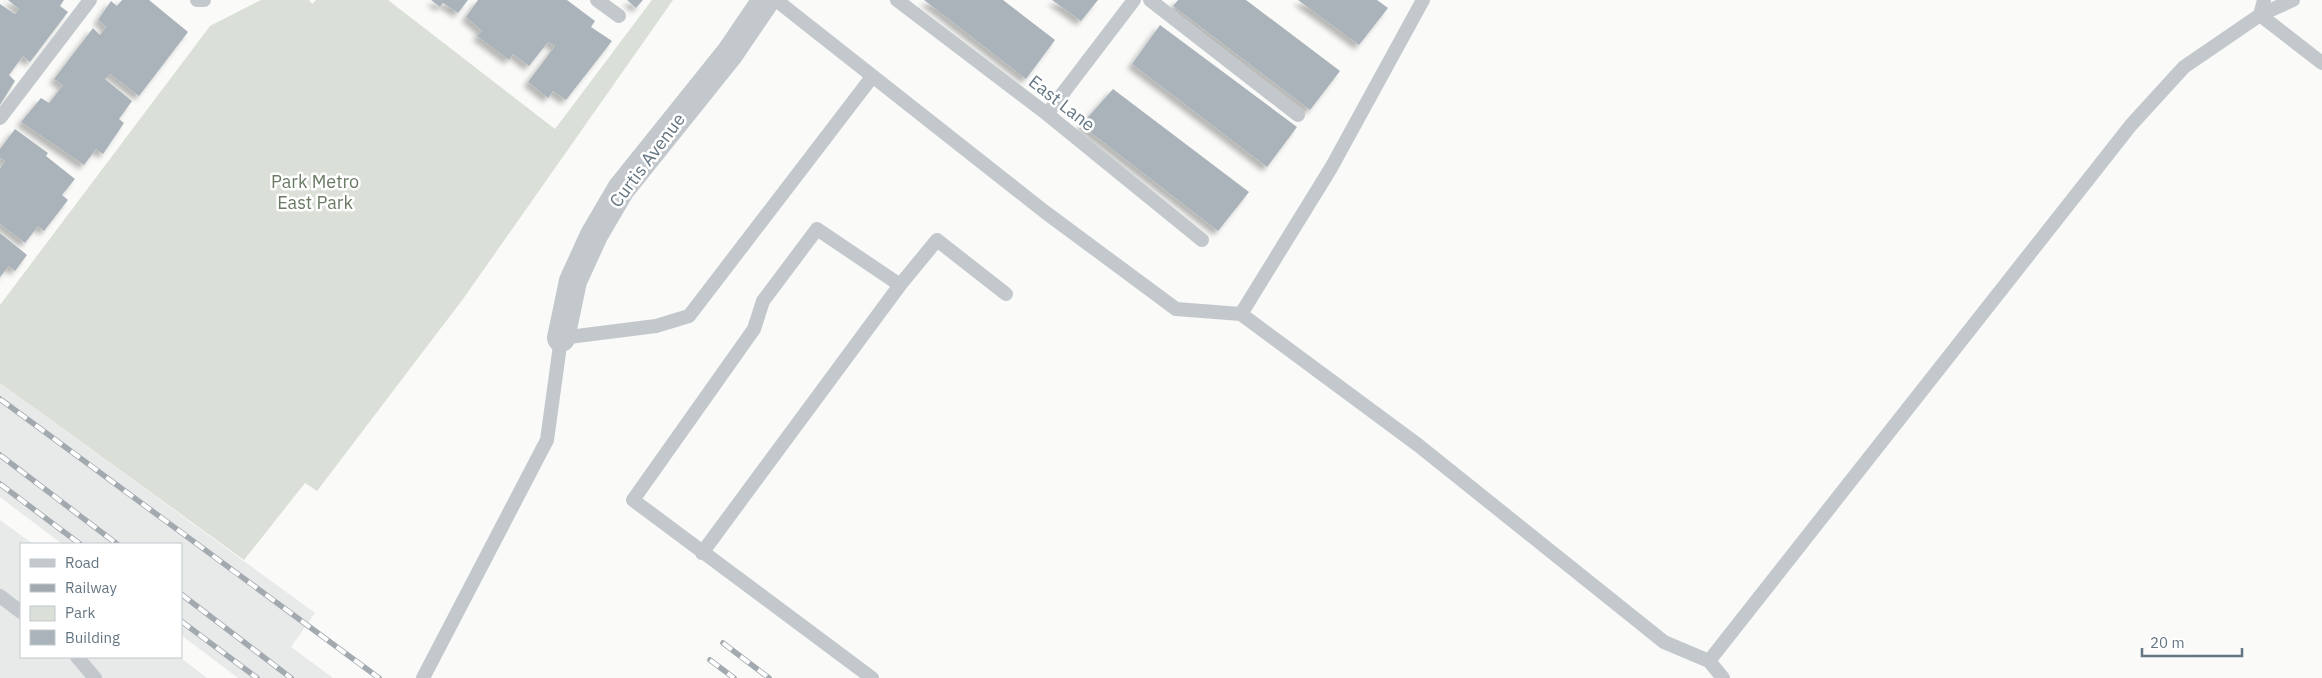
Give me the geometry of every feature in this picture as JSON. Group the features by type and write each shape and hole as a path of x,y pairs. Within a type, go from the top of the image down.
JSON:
{"street":[{"name":"Curtis Avenue","path":"561,338 573,281 594,235 621,189 730,53 766,0"}],"lane":[{"path":"0,118 90,0"},
{"path":"597,0 619,16"},
{"path":"776,0 1045,212 1176,309 1241,314 1418,445 1664,642 1709,661 1723,678"},
{"name":"East Lane","path":"896,0 1046,114 1202,240"},
{"path":"1046,114 1134,0"},
{"path":"1150,0 1298,115"},
{"path":"1241,314 1331,168 1423,0"},
{"path":"2260,15 2264,0"},
{"path":"1709,661 2131,125 2184,67 2260,15 2293,0"},
{"path":"2260,15 2322,63"},
{"path":"424,678 547,440 561,338 656,326 689,316 872,77"},
{"path":"872,678 844,655 702,553 633,500 754,329 763,301 817,229 900,285"},
{"path":"702,553 900,285 937,240 1006,294"},
{"path":"0,596 20,611"},
{"path":"78,658 96,678"}],"shaded area":[{"path":"0,383 315,613 291,647 333,678 238,678 182,636 182,543 61,543 0,497"},
{"path":"0,520 32,543 20,543 20,658 181,658 207,678 0,678"}],"green space":[{"name":"Park Metro East Park","path":"261,0 309,0 312,4 316,0 388,0 555,129 652,0 673,0 463,299 317,491 305,483 244,560 0,383 0,305 210,26"}],"building":[{"path":"8,0 64,0 60,6 68,12 30,62 23,56 9,75 15,81 0,105 0,4 15,14 19,9"},
{"path":"122,0 149,0 188,32 139,96 110,74 105,79 132,101 119,119 124,123 103,154 96,149 84,165 21,122 41,98 49,103 63,85 54,79 93,28 100,35 106,27 98,20 111,1 117,6"},
{"path":"431,0 468,0 458,13 443,3 440,7"},
{"path":"478,0 567,0 595,21 591,27 612,41 566,100 553,91 548,98 528,82 555,46 548,42 529,66 513,54 509,60 477,36 482,31 466,17"},
{"path":"627,0 643,0 636,8"},
{"path":"924,0 1003,0 1055,40 1026,79"},
{"path":"1052,0 1098,0 1081,21"},
{"path":"1178,0 1246,0 1340,71 1310,110 1173,6"},
{"path":"1298,0 1377,0 1388,8 1359,45"},
{"path":"1160,25 1297,127 1267,167 1132,64"},
{"path":"1113,89 1249,192 1218,231 1081,125"},
{"path":"15,129 48,153 46,156 75,179 62,195 68,200 44,231 38,226 25,243 0,224 0,169 5,161 0,158 0,149"},
{"path":"0,233 27,255 15,271 9,266 0,277"}],"railway":[{"path":"0,399 379,678"},
{"path":"0,455 116,543"},
{"path":"0,484 79,543"},
{"path":"182,595 291,678"},
{"path":"182,622 257,678"},
{"path":"723,643 769,678"},
{"path":"710,660 734,678"}]}
